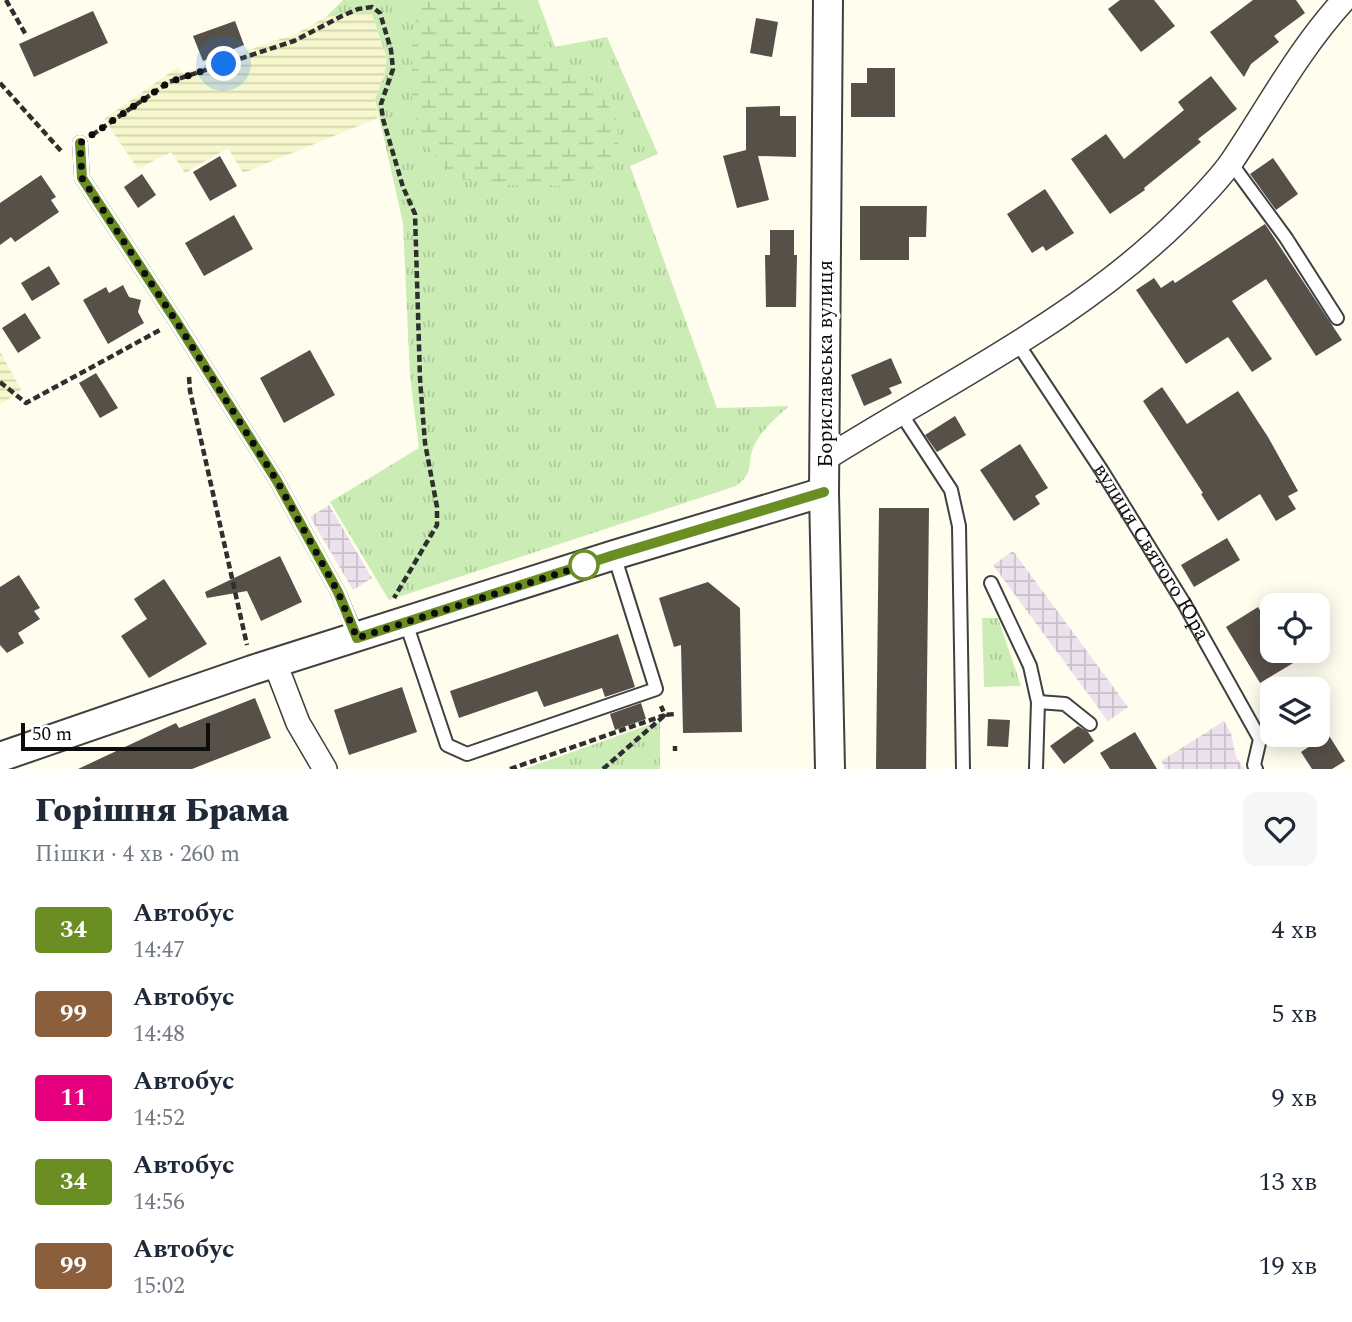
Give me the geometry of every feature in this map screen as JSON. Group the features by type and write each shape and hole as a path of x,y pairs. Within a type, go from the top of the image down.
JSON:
{"street":[{"name":"Бориславська вулиця","path":"828,0 824,492 830,769"},
{"path":"825,459 1018,344 1093,294 1136,260 1184,215 1231,163 1297,58 1343,0"},
{"path":"0,757 263,666 357,638 399,613 614,555 824,492"},
{"path":"263,666 324,769"}],"lane":[{"path":"80,143 82,178 277,481 338,592 357,638"},
{"path":"1231,163 1286,239 1337,318"},
{"name":"вулиця Святого Юра","path":"1018,344 1116,493 1185,605 1254,726 1260,739 1254,765 1256,769"},
{"path":"900,412 951,490 959,526 962,769"},
{"path":"399,613 447,745 467,754 656,688 614,555"},
{"path":"991,583 1030,666 1038,702 1036,769"},
{"path":"1038,702 1065,704 1090,724"}],"path":[{"path":"6,0 26,35"},
{"path":"80,143 169,82 294,41 358,9 373,6 380,13 391,50 393,69 390,82 383,92 383,119 403,187 415,214 422,405 425,443 437,507 437,526 399,613"},
{"path":"0,83 82,178"},
{"path":"0,382 26,403 176,321"},
{"path":"191,345 188,371 190,391 263,666"},
{"path":"510,769 664,715 675,715"},
{"path":"603,769 664,715"}],"shaded area":[{"path":"329,505 372,578 353,590 310,517"},
{"path":"1013,551 1128,707 1108,721 993,565"},
{"path":"1224,721 1231,733 1236,757 1244,769 1166,769 1161,761"}],"green space":[{"path":"343,0 538,0 555,47 607,37 658,154 630,166 717,408 789,406 760,436 753,448 748,473 736,486 389,600 330,502 419,448 410,376 403,223 375,99 384,77 387,58 371,12 326,17"},
{"path":"426,0 523,0 549,54 568,69 593,80 618,122 618,154 592,173 559,186 507,185 460,179 439,162 426,143 412,108 412,38 414,25"},
{"path":"371,12 387,58 384,77 375,99 378,118 243,173 228,148 185,173 171,152 138,169 104,119 178,67 183,73 295,34 326,17"},
{"path":"0,351 21,390 0,405"},
{"path":"982,618 998,618 1021,686 984,687"},
{"path":"660,721 660,769 524,769"}],"building":[{"path":"1120,0 1154,0 1175,26 1141,52 1108,9"},
{"path":"1253,0 1296,0 1305,13 1274,36 1279,42 1251,64 1244,77 1210,32"},
{"path":"93,11 108,43 34,77 19,44"},
{"path":"756,18 778,22 772,57 750,53"},
{"path":"235,21 244,45 203,61 193,36"},
{"path":"867,68 895,68 895,117 851,117 851,83 867,83"},
{"path":"1211,76 1237,109 1198,139 1201,142 1144,188 1145,190 1110,214 1071,159 1106,134 1124,159 1184,110 1178,102"},
{"path":"780,106 780,116 796,116 796,157 758,156 769,200 737,208 723,156 746,150 746,107"},
{"path":"220,156 237,186 210,201 193,172"},
{"path":"1273,158 1298,194 1276,210 1250,174"},
{"path":"142,174 156,195 138,208 124,187"},
{"path":"41,175 56,197 51,200 59,212 15,242 11,237 0,245 0,203"},
{"path":"1045,189 1074,233 1046,251 1043,246 1032,253 1007,214"},
{"path":"860,206 927,206 926,237 909,237 909,260 860,260"},
{"path":"234,215 253,249 204,276 185,243"},
{"path":"1265,224 1342,340 1316,356 1266,279 1232,301 1272,359 1252,372 1228,337 1186,364 1136,290 1154,278 1161,288 1173,280 1175,283"},
{"path":"770,230 794,230 794,255 797,255 796,307 766,307 765,255 770,255"},
{"path":"49,266 60,284 32,301 21,283"},
{"path":"123,285 129,297 141,300 138,312 144,323 108,344 83,300 106,287 109,293"},
{"path":"25,313 41,338 18,353 2,328"},
{"path":"310,350 335,395 284,423 260,378"},
{"path":"891,358 902,383 889,388 892,393 889,395 864,406 851,375"},
{"path":"96,373 118,408 100,418 79,383"},
{"path":"1162,387 1187,424 1238,391 1298,491 1288,496 1296,509 1276,521 1260,494 1218,521 1201,494 1203,493 1143,401"},
{"path":"955,416 966,435 937,452 925,435"},
{"path":"1020,444 1048,488 1035,496 1040,504 1014,521 980,470"},
{"path":"879,508 929,508 926,769 876,769"},
{"path":"1227,538 1240,560 1194,587 1181,565"},
{"path":"280,556 302,602 261,621 247,591 207,598 205,592"},
{"path":"19,575 40,608 34,611 40,619 18,633 24,643 7,653 0,645 0,587"},
{"path":"164,579 207,644 149,678 121,636 147,619 134,599"},
{"path":"708,582 740,608 742,732 683,733 681,645 674,647 659,598"},
{"path":"1258,607 1260,663 1293,663 1270,677 1260,677 1260,683 1226,627"},
{"path":"618,634 635,687 605,697 602,688 544,707 537,691 459,718 450,691"},
{"path":"402,687 417,732 349,755 334,710"},
{"path":"255,698 271,738 192,769 78,769 176,723 179,728"},
{"path":"641,703 646,719 615,730 610,714"},
{"path":"988,719 1010,720 1008,747 987,746"},
{"path":"1078,726 1088,732 1094,741 1064,764 1050,746"},
{"path":"1135,732 1157,769 1110,769 1100,753"},
{"path":"1330,737 1345,761 1332,769 1312,769 1301,752 1308,747 1330,747"}],"bus line":[{"name":"34","path":"80,143 82,178 277,481 338,592 357,638 614,555 824,492"}],"route":[{"path":"224,64 169,82 80,143 82,178 277,481 338,592 357,638 588,564 584,565"}]}
